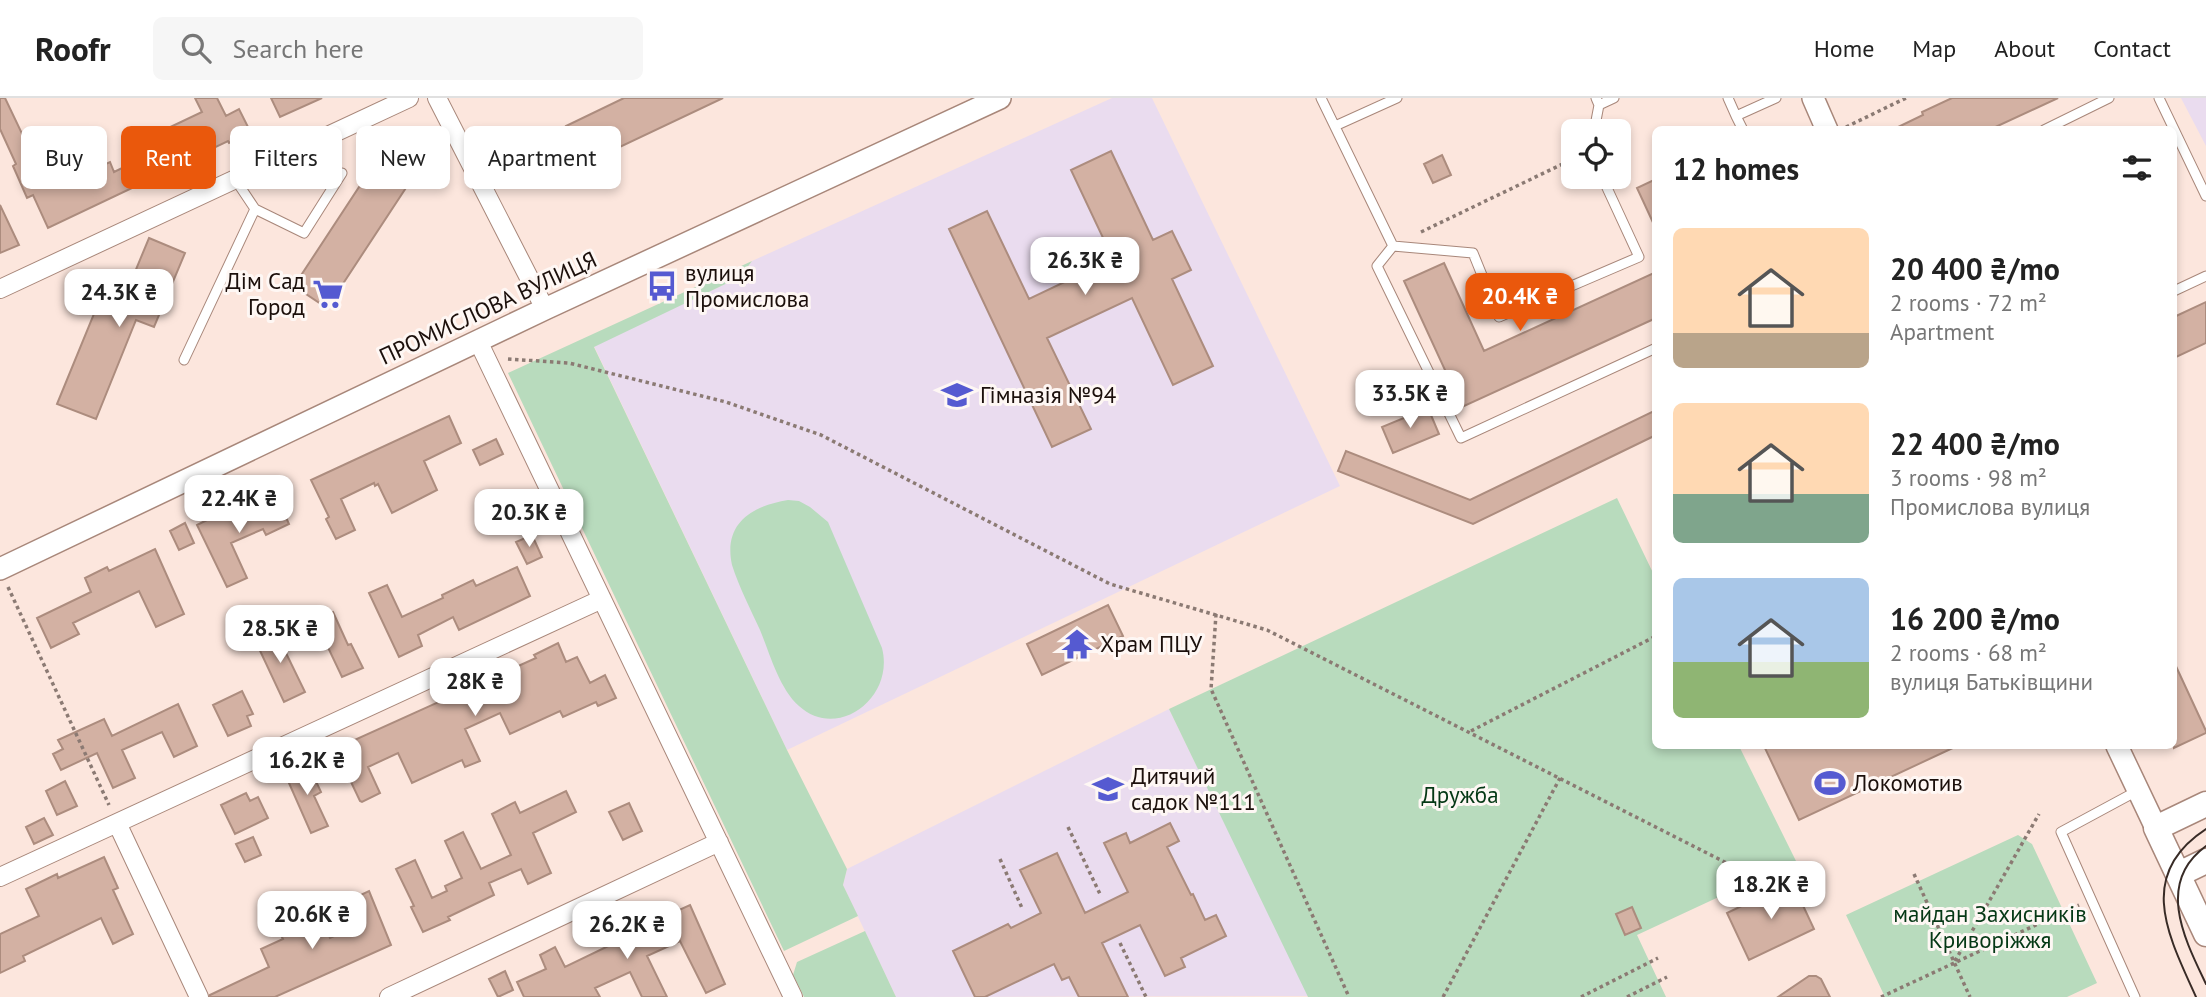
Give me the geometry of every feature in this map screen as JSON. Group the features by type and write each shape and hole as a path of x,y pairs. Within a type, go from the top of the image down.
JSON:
{"main road":[{"path":"2206,804 2156,828 2206,934"},
{"path":"2179,874 2206,861"}],"street":[{"path":"342,129 409,98"},
{"path":"437,98 545,309"},
{"name":"ПРОМИСЛОВА ВУЛИЦЯ","path":"0,569 545,309 1000,98"},
{"path":"1813,98 1825,126"},
{"path":"0,289 230,181"},
{"path":"478,341 793,997"},
{"path":"0,877 602,599"},
{"path":"2118,749 2156,828"},
{"path":"117,823 199,997"},
{"path":"389,997 719,842"}],"lane":[{"path":"1321,98 1393,246"},
{"path":"1335,126 1398,98"},
{"path":"1596,119 1598,101 1614,98"},
{"path":"1728,98 1741,126"},
{"path":"1736,116 1776,98"},
{"path":"2052,126 2109,98"},
{"path":"2158,98 2172,126"},
{"path":"2177,137 2206,196"},
{"path":"242,189 255,209 304,233 332,189"},
{"path":"1393,246 1473,253 1499,317 1639,257 1608,189"},
{"path":"184,359 255,209"},
{"path":"1393,246 1377,266 1461,438 1652,350"},
{"path":"2177,290 2206,276"},
{"path":"2135,997 2061,832 2139,790"}],"path":[{"path":"1849,126 1906,98"},
{"path":"1393,246 1561,165"},
{"path":"478,341 510,360 569,363 726,402 821,435 1110,584 1267,630 1770,885"},
{"path":"0,569 117,823"},
{"path":"1216,614 1211,689 1349,997"},
{"path":"1470,732 1652,638"},
{"path":"1443,997 1560,778"},
{"path":"1954,963 2039,814"},
{"path":"1069,827 1100,894"},
{"path":"1000,859 1022,908"},
{"path":"1914,874 1970,997"},
{"path":"1881,997 2091,900"},
{"path":"1120,943 1146,997"},
{"path":"1581,997 1658,958"},
{"path":"1627,997 1667,977"}],"shaded area":[{"name":"Гімназія №94","path":"1112,98 1152,98 1340,486 787,750 594,346 740,277 752,261"},
{"path":"2181,98 2206,98 2206,146"},
{"name":"Дитячий садок №111","path":"1169,709 1309,996 896,997 843,885 847,869"}],"green space":[{"path":"752,261 740,277 594,347 847,869 843,885 858,916 784,951 508,373"},
{"name":"Дружба","path":"1617,498 1652,571 1652,749 1740,749 1796,861 1637,935 1666,997 1308,997 1169,709"},
{"path":"788,500 799,501 810,507 828,522 882,648 884,666 880,683 860,709 845,716 830,719 814,716 792,699 776,670 732,565 732,538 743,519 763,507"},
{"name":"майдан Захисників Криворіжжя","path":"2018,835 2032,844 2097,983 2067,997 1885,997 1846,915"},
{"path":"865,931 896,997 804,997 793,975 797,962"}],"building":[{"path":"0,98 5,98 21,132 21,184 13,166 16,164 0,129"},
{"path":"195,98 217,98 226,116 239,109 248,126 230,126 230,143 216,147 216,126 172,126 202,112"},
{"path":"271,98 322,98 280,117"},
{"path":"624,98 723,98 621,146 621,126 566,126"},
{"path":"1952,98 2058,98 1998,126 1900,126 1923,115 1922,112"},
{"path":"1111,151 1153,240 1172,231 1191,270 1172,279 1213,366 1173,385 1132,298 1047,338 1091,429 1052,447 949,229 987,211 1029,299 1113,259 1071,170"},
{"path":"1442,155 1451,175 1433,183 1424,164"},
{"path":"110,162 114,172 121,168 121,189 130,189 48,228 33,195 27,198 23,189 107,189 107,163"},
{"path":"1652,181 1652,220 1637,188"},
{"path":"358,189 405,189 327,308 294,286"},
{"path":"0,205 19,245 0,253"},
{"path":"149,238 185,253 154,327 136,320 96,419 57,404 98,304 118,313"},
{"path":"1444,263 1484,351 1652,274 1652,320 1462,407 1404,281"},
{"path":"2206,302 2206,343 2177,357 2177,316"},
{"path":"1428,408 1439,434 1393,453 1382,427"},
{"path":"1652,412 1652,437 1473,524 1338,471 1346,451 1470,500"},
{"path":"449,416 461,443 424,461 437,490 392,513 378,484 375,486 374,483 341,499 355,530 336,539 326,519 329,517 311,480"},
{"path":"496,439 503,454 480,465 473,450"},
{"path":"276,495 289,524 266,535 263,529 231,543 247,578 227,587 197,525 223,512 226,519"},
{"path":"185,523 194,543 179,550 170,531"},
{"path":"532,535 542,557 527,564 516,542"},
{"path":"155,549 184,614 156,627 139,591 73,623 79,634 51,648 37,618 91,592 85,578 107,567 109,571"},
{"path":"517,567 530,596 459,630 453,617 418,635 422,646 399,657 369,593 387,585 402,617 473,580 476,586"},
{"path":"1108,605 1123,636 1042,675 1027,644"},
{"path":"333,612 348,645 351,644 363,668 342,677 315,620"},
{"path":"278,629 288,650 285,651 305,692 284,702 255,640"},
{"path":"558,643 566,662 577,657 590,683 605,675 616,698 598,706 596,702 563,717 560,711 510,734 500,713 465,729 480,761 465,767 462,760 412,783 398,753 368,767 380,793 360,801 343,765 346,764 339,747 536,658 534,655"},
{"path":"2177,668 2206,731 2177,747"},
{"path":"242,691 253,714 247,716 251,726 228,736 213,705"},
{"path":"178,704 197,746 174,757 162,732 122,750 135,778 113,788 97,753 61,770 53,754 63,749 58,740 104,719 112,736"},
{"name":"Локомотив","path":"1765,749 1951,749 1799,820"},
{"path":"308,764 321,792 314,796 328,826 311,833 285,774"},
{"path":"65,781 77,806 57,815 46,791"},
{"path":"566,791 576,812 533,833 551,873 528,884 521,869 489,883 494,895 423,932 396,869 415,860 432,898 447,891 445,886 462,878 445,841 463,832 481,869 511,855 492,814 515,802 520,813"},
{"path":"246,793 250,801 258,797 268,818 235,834 221,805"},
{"path":"629,803 642,831 623,840 609,812"},
{"path":"44,818 53,835 34,844 26,827"},
{"path":"1170,823 1179,841 1167,847 1205,920 1216,915 1226,936 1181,958 1185,967 1165,976 1140,925 1102,943 1128,997 1079,997 1069,977 1062,980 1054,964 985,997 975,997 953,951 1008,924 1011,928 1041,913 1020,870 1057,853 1085,913 1128,892 1104,843 1126,833 1130,843"},
{"path":"253,837 261,855 245,862 236,844"},
{"path":"104,857 118,888 113,890 133,934 113,944 101,918 23,956 25,961 0,973 0,934 39,916 26,889 57,874 58,878"},
{"path":"1792,882 1814,929 1749,960 1727,913"},
{"path":"369,891 391,945 275,997 210,997 269,967 261,949 283,939 277,928 296,919 292,909 312,900 330,938 361,924 350,900"},
{"path":"690,905 725,984 706,993 680,941 647,956 667,997 642,997 630,972 595,988 600,997 524,997 517,982 546,969 540,955 555,947 565,967 623,939 619,930 643,919 646,925"},
{"path":"1632,907 1641,928 1625,935 1616,914"},
{"path":"505,971 513,990 498,997 489,979"},
{"path":"1809,976 1821,979 1830,997 1778,997"}],"tram line":[{"path":"2196,997 2169,930 2164,908 2165,887 2171,866 2184,847 2206,829"},
{"path":"2206,846 2190,861 2178,894 2183,931 2206,984"}],"place":[{"name":"вулиця Промислова","path":"662,286"},
{"name":"Дім Сад Город","path":"328,294"},
{"name":"Гімназія №94","path":"957,395"},
{"name":"Храм ПЦУ","path":"1077,644"},
{"name":"Локомотив","path":"1830,783"},
{"name":"Дитячий садок №111","path":"1108,789"}]}
